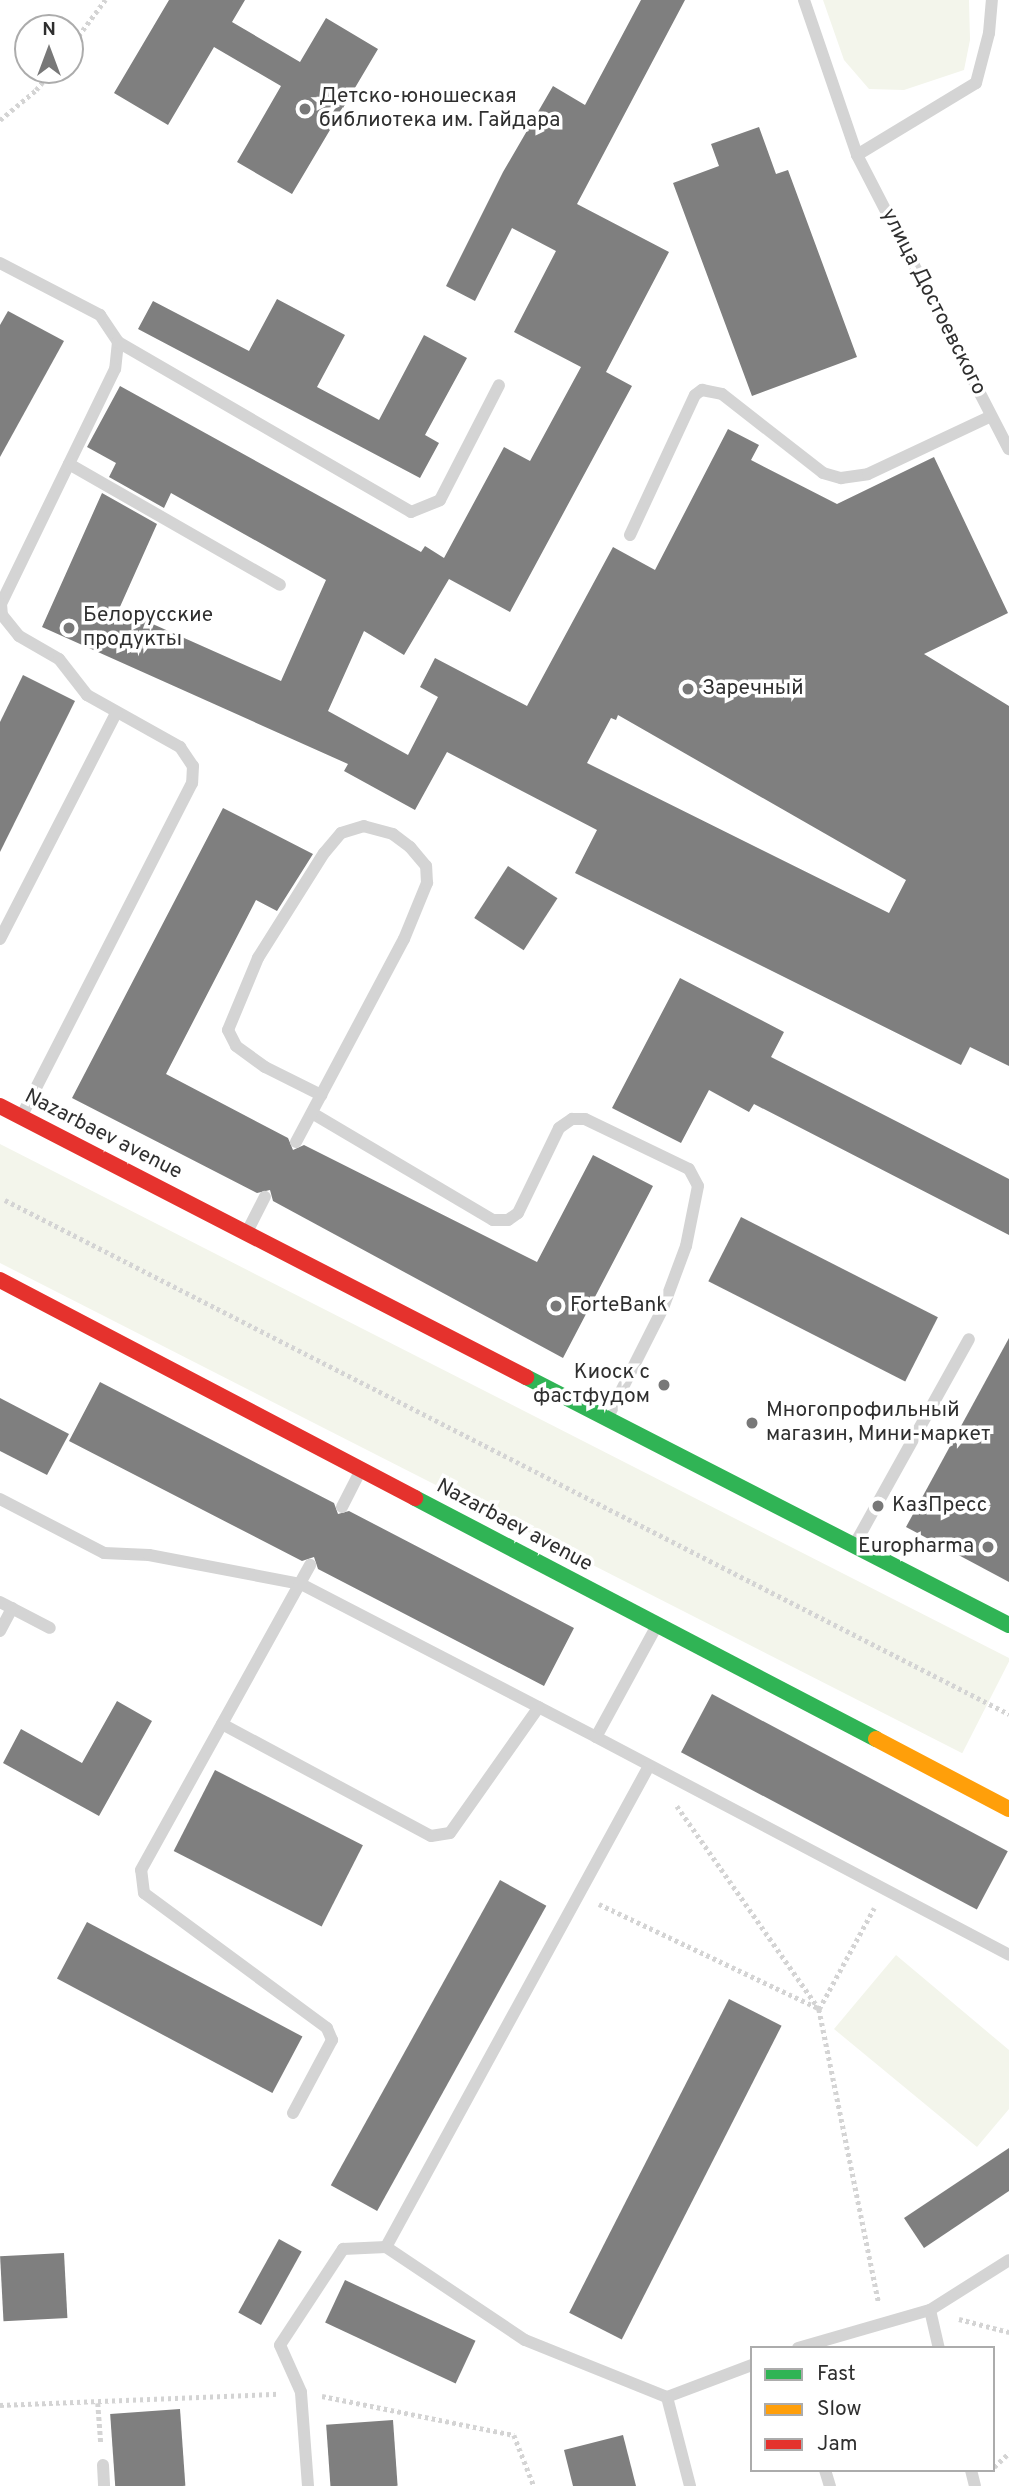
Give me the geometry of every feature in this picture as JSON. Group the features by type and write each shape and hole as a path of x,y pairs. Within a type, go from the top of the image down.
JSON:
{"main road":[{"name":"Nazarbaev avenue","path":"0,1106 1009,1625"},
{"name":"Nazarbaev avenue","path":"0,1280 1009,1809"}],"lane":[{"name":"улица Достоевского","path":"804,0 857,155 1009,449"},
{"path":"857,155 976,83 989,33 992,0"},
{"path":"1,264 100,315 118,342 411,512 440,500 499,385"},
{"path":"21,1116 192,783 193,765 180,747 87,695 59,659 19,636 2,615 1,604 115,369 118,342"},
{"path":"630,535 695,395 702,390 722,394 823,473 841,478 868,474 991,416"},
{"path":"69,464 280,585"},
{"path":"0,939 116,713"},
{"path":"296,1142 404,939 428,883 426,866 410,847 393,834 364,826 341,833 324,853 258,958 228,1030 236,1046 265,1067 321,1095"},
{"path":"312,1113 493,1220 508,1220 518,1213 559,1129 572,1119 585,1119 689,1169 698,1186 686,1246 663,1308 607,1418"},
{"path":"246,1233 265,1197"},
{"path":"854,1545 969,1339"},
{"path":"342,1507 361,1470"},
{"path":"0,1499 104,1553 149,1555 301,1584 1009,1955"},
{"path":"293,2113 332,2040 327,2028 144,1892 141,1870 310,1565"},
{"path":"0,1631 6,1605 50,1628"},
{"path":"596,1737 657,1625"},
{"path":"222,1724 431,1836 450,1833 539,1707"},
{"path":"386,2246 649,1766"},
{"path":"308,2486 301,2392 280,2345 343,2249 386,2246 525,2340 667,2397 750,2366"},
{"path":"805,2346 930,2310 1009,2260"},
{"path":"930,2310 939,2346"},
{"path":"667,2397 690,2486"},
{"path":"103,2465 104,2486"}],"path":[{"path":"84,28 105,0"},
{"path":"0,120 42,84"},
{"path":"5,1200 1009,1714"},
{"path":"673,1799 819,2009 883,2324"},
{"path":"819,2009 884,1891"},
{"path":"580,1896 819,2009"},
{"path":"930,2310 1009,2332"},
{"path":"0,2405 97,2403 301,2392 514,2435 534,2486"},
{"path":"97,2403 103,2465"},
{"path":"995,2465 1009,2453"}],"shaded area":[{"path":"823,0 969,0 970,40 964,70 904,90 869,89 844,60"},
{"path":"0,1144 1009,1658 962,1753 0,1263"},
{"path":"896,1955 1009,2050 1009,2109 977,2147 834,2029"}],"building":[{"name":"Детско-юношеская библиотека им. Гайдара","path":"169,0 245,0 232,22 300,62 326,18 378,49 292,194 237,162 281,86 214,47 168,125 114,93"},
{"path":"641,0 685,0 577,204 669,252 606,372 632,386 510,612 449,579 404,655 364,631 328,711 408,755 438,697 420,687 435,658 527,706 613,547 655,570 728,429 759,445 751,460 837,504 934,457 1008,613 924,654 1009,706 1009,1066 970,1047 961,1065 575,873 597,830 447,752 415,810 344,771 348,764 42,627 102,493 157,524 119,609 281,681 326,580 171,493 164,508 109,477 116,463 87,447 120,386 421,552 425,546 444,558 504,447 530,461 581,367 514,332 556,251 512,228 475,301 446,286 503,172 553,86 585,105","holes":["618,715 906,880 889,913 587,763 611,718 616,720"]},
{"path":"759,127 776,174 788,170 857,357 752,396 673,183 719,166 711,144"},
{"path":"277,299 345,335 317,387 379,420 424,335 467,358 425,435 439,443 420,478 138,329 153,301 249,351"},
{"path":"8,311 64,341 0,457 0,325"},
{"path":"23,675 75,701 0,852 0,722"},
{"path":"223,808 313,854 277,911 256,900 166,1074 288,1138 293,1150 304,1145 537,1262 593,1155 653,1186 563,1358 273,1201 270,1190 257,1193 72,1098"},
{"path":"508,866 557,898 524,950 474,918"},
{"path":"680,978 784,1032 771,1057 1009,1179 1009,1235 754,1104 749,1112 709,1090 681,1143 612,1108"},
{"path":"741,1217 938,1317 905,1381 708,1281"},
{"path":"1009,1338 1009,1582 906,1527"},
{"path":"100,1382 334,1503 338,1514 349,1511 574,1628 544,1686 318,1569 314,1557 302,1561 69,1441"},
{"path":"0,1398 69,1434 47,1475 0,1451"},
{"path":"712,1694 1008,1851 977,1910 681,1752"},
{"path":"117,1701 152,1721 99,1816 3,1763 21,1729 82,1763"},
{"path":"215,1770 363,1845 322,1926 174,1851"},
{"path":"500,1880 546,1906 377,2211 331,2185"},
{"path":"87,1922 302,2037 272,2093 57,1979"},
{"path":"729,1999 782,2026 622,2339 569,2313"},
{"path":"1009,2148 1009,2191 924,2248 904,2218"},
{"path":"279,2239 302,2252 261,2325 238,2312"},
{"path":"64,2253 67,2318 3,2321 0,2256"},
{"path":"345,2280 476,2341 456,2383 325,2323"},
{"path":"180,2409 185,2486 115,2486 110,2414"},
{"path":"393,2420 398,2486 330,2486 326,2425"},
{"path":"623,2435 636,2486 573,2486 564,2450"}],"traffic: fast":[{"path":"526,1377 1009,1625"},
{"path":"415,1498 876,1739"}],"traffic: slow":[{"path":"876,1739 1009,1809"}],"traffic: jam":[{"path":"0,1106 526,1377"},
{"path":"0,1280 415,1498"}],"place":[{"name":"Детско-юношеская библиотека им. Гайдара","path":"305,109"},
{"name":"Белорусские продукты","path":"69,628"},
{"name":"Заречный","path":"688,689"},
{"name":"ForteBank","path":"556,1306"},
{"name":"Киоск с фастфудом","path":"664,1385"},
{"name":"Многопрофильный магазин, Мини-маркет","path":"752,1423"},
{"name":"КазПресс","path":"878,1506"},
{"name":"Europharma","path":"988,1547"}]}
